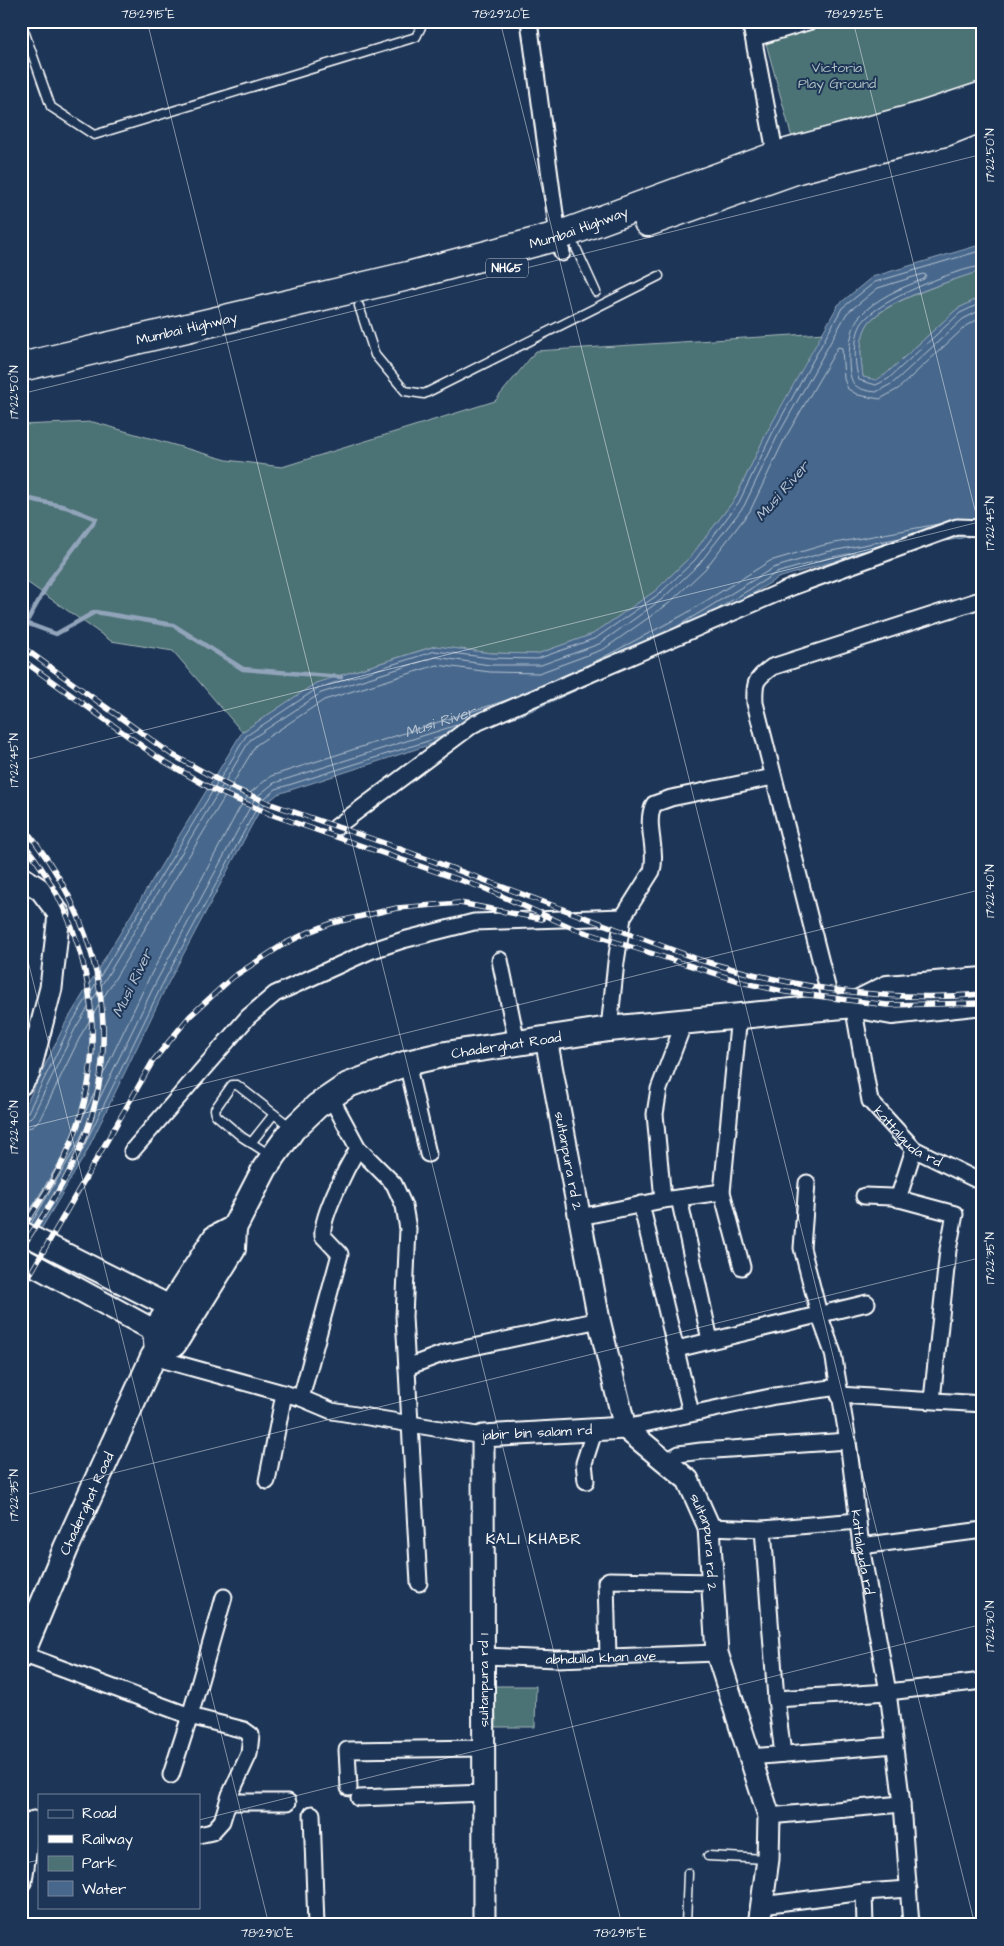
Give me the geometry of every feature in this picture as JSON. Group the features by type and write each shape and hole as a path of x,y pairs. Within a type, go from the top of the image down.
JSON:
{"highway":[{"name":"Mumbai Highway","path":"21,384 180,349 359,306 565,246 778,166 983,96"},
{"name":"Mumbai Highway","path":"778,166 798,168 945,132 983,117"},
{"name":"Mumbai Highway","path":"21,367 408,276 565,246"}],"main road":[{"name":"Chaderghat Road","path":"843,1006 887,988 983,980"},
{"name":"Chaderghat Road","path":"155,1346 174,1344 233,1249 234,1228 265,1168 294,1129 330,1096 356,1082 407,1063 446,1054 609,1029 685,1020 843,1006 892,1012 983,1002"},
{"name":"Chaderghat Road","path":"22,1655 66,1548 171,1307 215,1238 234,1228"}],"street":[{"path":"529,21 565,246"},
{"path":"750,21 778,166"},
{"path":"754,38 811,21"},
{"path":"336,827 474,724 792,587 957,527 983,528"},
{"name":"kattalguda rd","path":"983,599 772,667 759,676 754,686 755,703 774,777 870,1101 914,1149 983,1183"},
{"path":"609,1029 623,917 652,871 654,862 650,812 654,804 671,798 774,777"},
{"path":"21,877 41,890 59,914 51,988 29,1073 21,1084"},
{"path":"132,1151 248,1017 275,994 370,951 403,940 474,922 623,917"},
{"path":"500,960 517,1043"},
{"path":"739,1015 722,1192 742,1267"},
{"path":"685,1020 659,1089 655,1114 671,1199 710,1340"},
{"name":"sultanpura rd 2","path":"546,1039 599,1320 625,1428 688,1480 709,1526 716,1653 769,1816 768,1859 760,1915"},
{"path":"407,1063 428,1154"},
{"path":"330,1096 358,1148 394,1184 404,1206 408,1228 404,1317 408,1424 419,1582"},
{"path":"300,1398 340,1254 323,1236 323,1226 341,1179 358,1148"},
{"path":"898,1198 914,1149"},
{"name":"kattalguda rd","path":"807,1183 802,1248 819,1314 833,1353 848,1441 861,1546 888,1692 895,1745 902,1804 911,1925"},
{"path":"580,1217 641,1204 722,1192"},
{"path":"864,1196 898,1198 955,1214 948,1250 932,1400"},
{"path":"641,1204 691,1413"},
{"path":"21,1232 171,1307"},
{"path":"21,1258 98,1298 155,1346"},
{"path":"677,1349 867,1303"},
{"path":"407,1367 445,1353 599,1320"},
{"name":"jabir bin salam rd","path":"155,1346 332,1411 484,1436 625,1428 775,1396 839,1391 983,1404"},
{"path":"267,1481 284,1394"},
{"path":"586,1481 584,1464 595,1429"},
{"name":"sultanpura rd 1","path":"484,1436 484,1925"},
{"path":"666,1460 680,1454 701,1451 848,1441"},
{"path":"709,1526 763,1529 858,1522"},
{"path":"763,1529 776,1699 783,1754"},
{"path":"861,1546 983,1530"},
{"path":"608,1657 606,1582 608,1580 712,1582"},
{"path":"171,1775 224,1597"},
{"name":"abhdulla khan ave","path":"484,1656 557,1658 716,1653"},
{"path":"22,1655 190,1716 244,1730 251,1735 250,1754 219,1826 212,1832 200,1835"},
{"path":"776,1699 888,1692 983,1681"},
{"path":"750,1756 895,1745"},
{"path":"483,1748 347,1750 354,1793 483,1793"},
{"path":"228,1802 288,1802"},
{"path":"769,1816 902,1804"},
{"path":"312,1814 316,1925"},
{"path":"21,1884 24,1880 31,1818"},
{"path":"760,1915 864,1892 909,1889"},
{"path":"864,1892 865,1925"}],"lane":[{"path":"21,22 51,107 94,135 416,38 424,21"},
{"path":"565,246 596,292"},
{"path":"359,306 375,355 405,391 424,394 658,276"},
{"path":"273,1157 216,1116 215,1109 232,1085 237,1085 294,1129"},
{"path":"251,1143 274,1114"},
{"path":"708,1856 768,1859"},
{"path":"686,1925 688,1873"}],"green space":[{"name":"Victoria Play Ground","path":"824,21 983,21 983,84 794,145 764,36"},
{"path":"983,270 983,296 957,309 876,381 863,377 861,352 863,333 873,318 885,309 919,293"},
{"path":"825,333 767,432 735,499 691,556 655,591 593,634 537,654 491,653 435,646 316,683 242,732 173,651 111,641 21,578 21,425 93,422 227,460 282,467 495,401 536,351"},
{"path":"495,1686 536,1686 535,1727 496,1727"}],"water":[{"name":"Musi River","path":"983,244 983,270 919,292 885,309 873,318 866,327 863,333 861,352 863,377 876,380 886,374 957,309 983,296 983,534 829,563 778,578 694,630 612,674 524,714 278,794 264,805 256,817 166,987 85,1155 21,1263 21,1115 65,1024 242,732 316,683 436,646 491,653 537,654 593,634 655,591 691,556 735,499 767,432 838,305 872,277"}],"waterway":[{"path":"21,497 66,507 96,519 52,577 26,623 56,634 95,612 173,625 243,669 341,677"}],"railway":[{"path":"21,646 171,754 233,788 271,804 384,843 700,960 769,978 840,990 911,996 983,994"},
{"path":"21,659 157,757 212,789 270,814 486,889 575,929 745,983 786,992 887,1005 983,1003"},
{"path":"21,824 47,859 69,896 86,935 97,976 103,1017 102,1059 95,1102 82,1144 62,1185 21,1249"},
{"path":"21,840 46,875 66,913 80,953 89,994 92,1035 89,1077 80,1119 64,1159 21,1231"},
{"path":"21,1290 153,1061 190,1016 233,977 284,944 309,932 332,923 397,908 460,903 542,919"}],"district":[{"name":"KALI KHABR","path":"534,1539"}]}
